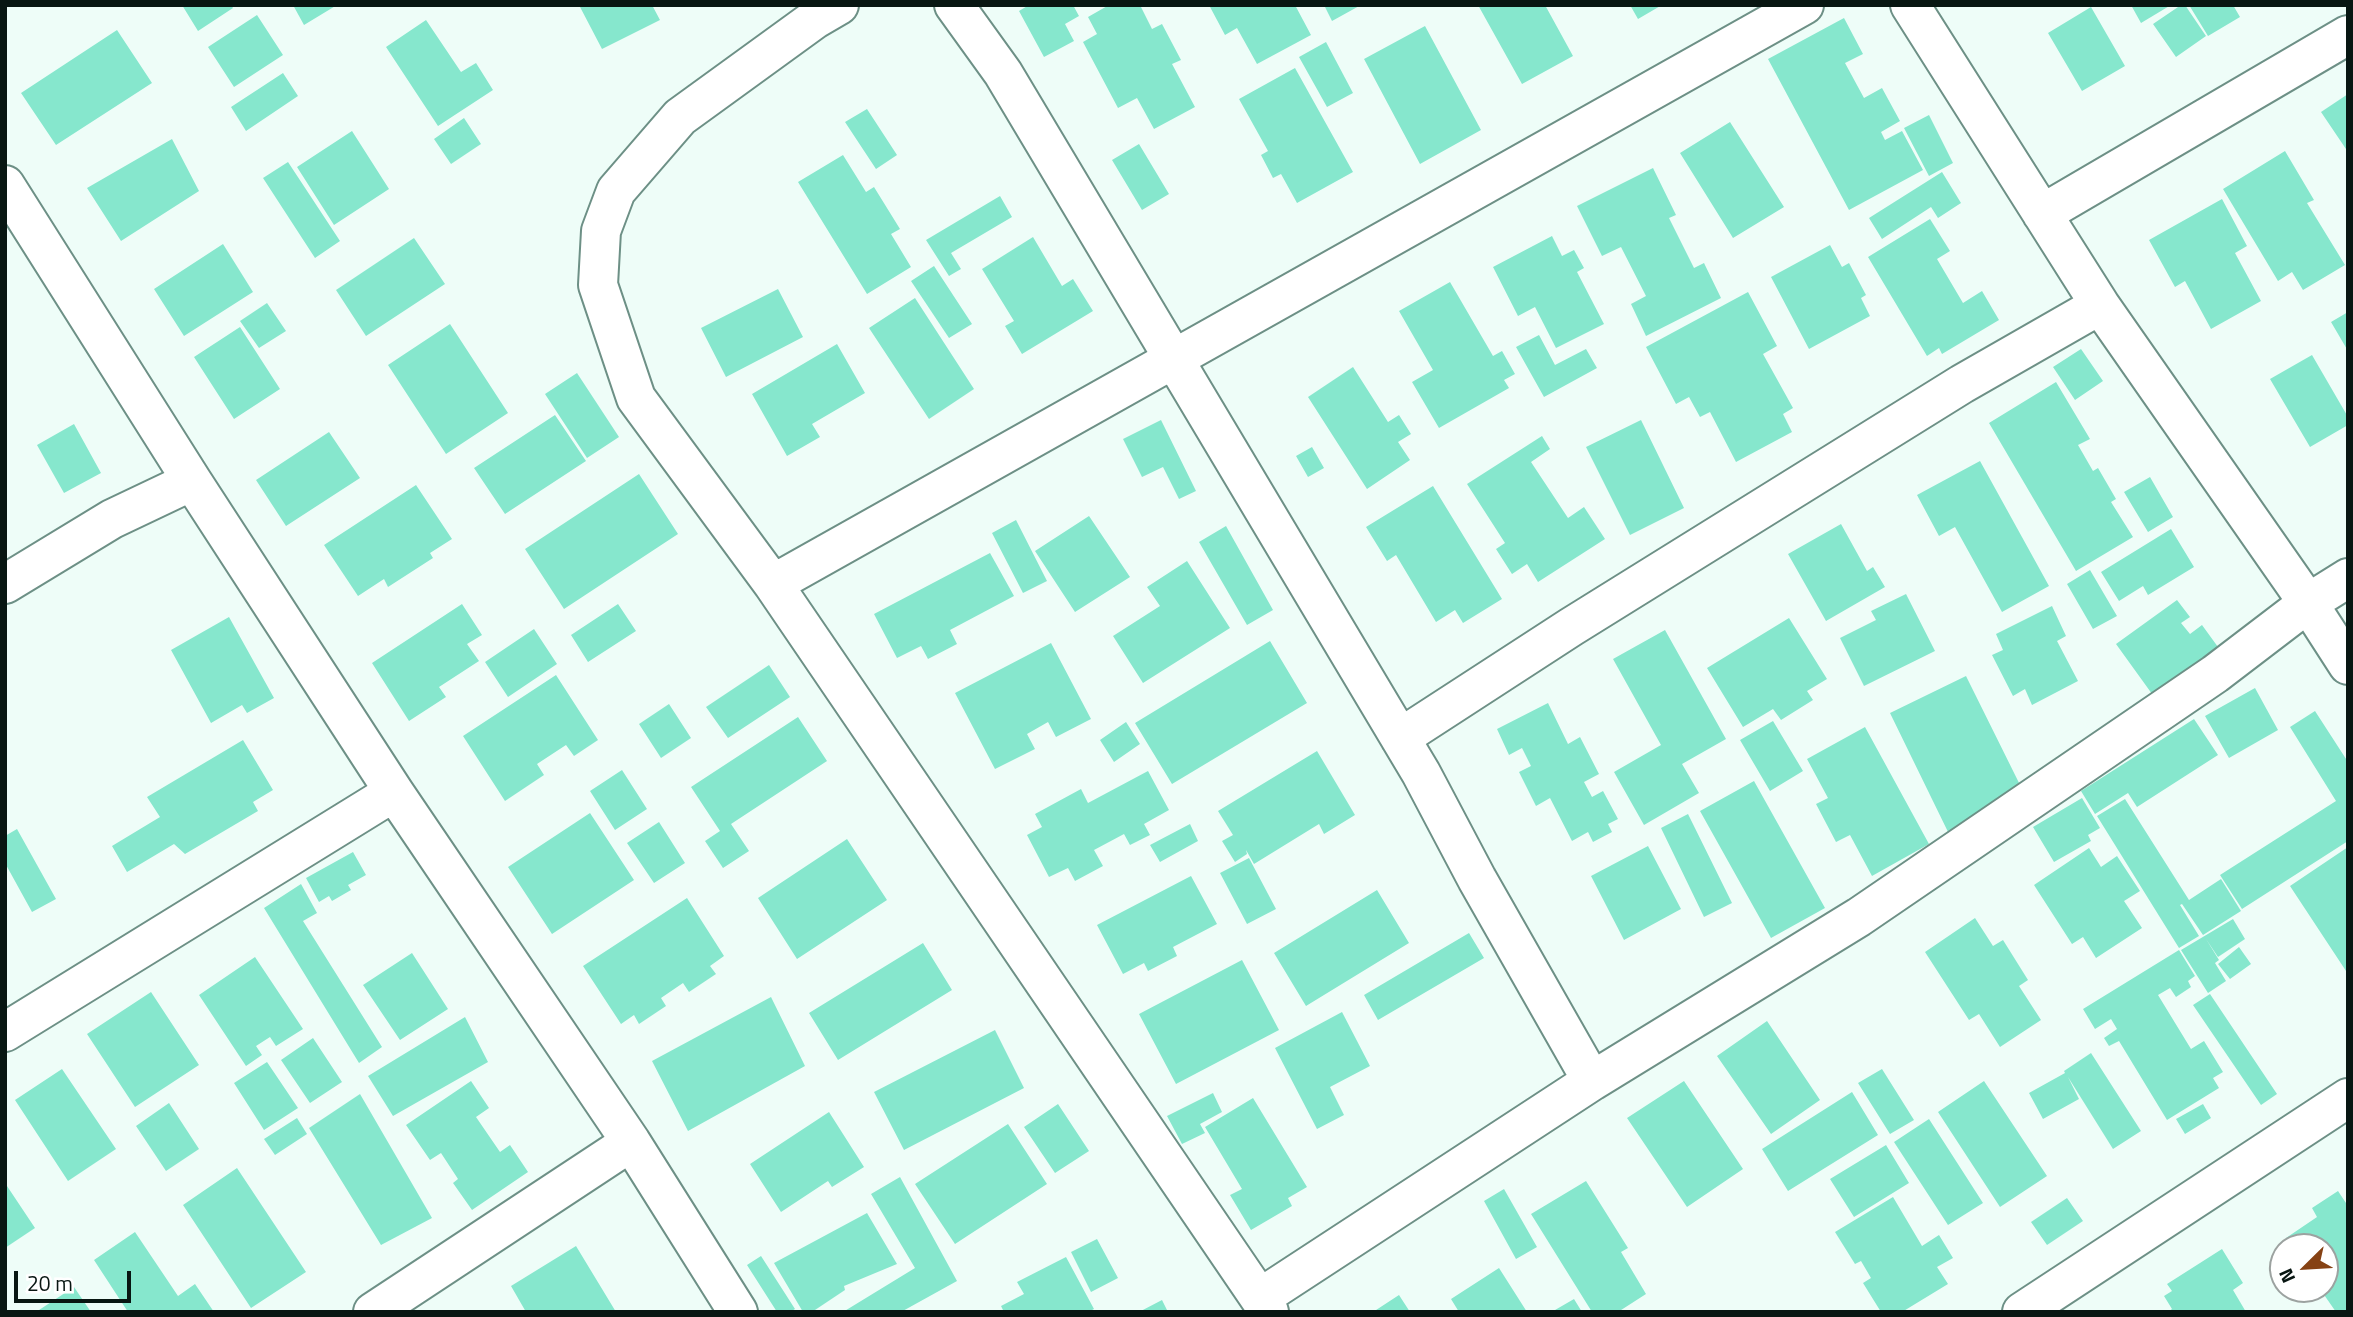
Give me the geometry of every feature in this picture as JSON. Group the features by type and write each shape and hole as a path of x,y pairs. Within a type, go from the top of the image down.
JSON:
{"street":[{"path":"839,5 815,19 680,117 616,191 601,231 598,285 636,398 773,584 1264,1305 1592,1081 1859,917 2215,674 2308,603 2348,578"},
{"path":"954,5 1003,73 1421,773 1477,879 1592,1081"},
{"path":"773,584 1804,5"},
{"path":"1910,5 2100,305 2308,603 2348,666"},
{"path":"2042,214 2348,35"},
{"path":"5,185 192,481 394,792 631,1142 738,1312"},
{"path":"1400,738 1571,627 1950,392 2100,305"},
{"path":"5,584 112,519 192,481"},
{"path":"5,1032 394,792"},
{"path":"2022,1312 2348,1098"},
{"path":"373,1312 631,1142"}],"building":[{"path":"182,5 231,5 233,8 198,31"},
{"path":"293,5 337,5 304,25"},
{"path":"579,5 652,5 660,20 602,49"},
{"path":"1029,5 1073,5 1079,16 1065,24 1074,41 1044,57 1019,11"},
{"path":"1109,5 1140,5 1152,29 1162,24 1181,60 1172,64 1195,107 1154,129 1137,98 1118,108 1083,42 1097,34 1088,17"},
{"path":"1209,5 1295,5 1311,35 1257,64 1237,28 1225,35"},
{"path":"1324,5 1361,5 1332,21"},
{"path":"1478,5 1545,5 1573,56 1522,84"},
{"path":"1630,5 1662,5 1638,19"},
{"path":"2131,5 2171,5 2141,23"},
{"path":"2185,5 2206,36 2176,57 2153,24"},
{"path":"2189,5 2233,5 2240,17 2208,36"},
{"path":"2091,7 2125,66 2082,91 2048,33"},
{"path":"257,15 283,55 234,87 208,47"},
{"path":"1844,18 1863,54 1845,63 1864,98 1882,88 1900,121 1881,132 1885,140 1902,131 1923,170 1849,210 1768,59"},
{"path":"426,20 461,72 476,63 493,90 438,126 386,47"},
{"path":"1425,26 1481,130 1420,164 1364,59"},
{"path":"117,30 152,83 56,145 21,93"},
{"path":"1326,42 1353,93 1327,107 1299,57"},
{"path":"1295,68 1353,172 1297,203 1281,174 1273,178 1261,155 1268,151 1239,99"},
{"path":"283,73 298,96 246,131 231,107"},
{"path":"2348,94 2348,152 2321,112"},
{"path":"867,109 897,155 876,169 845,122"},
{"path":"1929,115 1953,163 1929,176 1904,128"},
{"path":"464,118 481,144 451,164 434,139"},
{"path":"1730,122 1784,207 1733,238 1680,153"},
{"path":"352,131 389,189 334,225 297,167"},
{"path":"172,139 199,191 121,241 87,188"},
{"path":"1139,144 1169,194 1142,210 1112,160"},
{"path":"2285,151 2314,200 2307,203 2345,265 2303,290 2292,272 2278,281 2223,189"},
{"path":"843,155 866,192 874,187 900,229 891,234 911,267 867,294 798,182"},
{"path":"288,162 340,241 315,258 263,178"},
{"path":"1653,168 1676,215 1669,218 1694,268 1704,263 1721,298 1646,336 1631,304 1646,296 1621,247 1602,256 1577,206"},
{"path":"1942,172 1961,203 1938,218 1931,207 1882,239 1869,218"},
{"path":"1000,196 1012,217 951,253 961,269 949,276 926,240"},
{"path":"2222,199 2247,246 2235,253 2261,301 2211,329 2185,281 2175,287 2149,240"},
{"path":"1930,219 1950,251 1937,259 1963,303 1982,291 1999,320 1942,354 1939,348 1927,356 1868,257"},
{"path":"1552,236 1562,256 1574,250 1584,268 1577,272 1604,324 1556,348 1535,307 1518,316 1493,267"},
{"path":"1033,237 1062,286 1073,279 1093,311 1022,354 1005,326 1014,321 982,269"},
{"path":"414,238 445,284 366,336 336,290"},
{"path":"223,244 253,292 184,336 154,289"},
{"path":"1830,245 1842,267 1849,263 1866,295 1861,298 1870,316 1809,349 1771,277"},
{"path":"934,266 972,324 949,338 911,281"},
{"path":"1450,282 1493,356 1502,351 1515,374 1504,380 1509,388 1439,428 1412,382 1433,370 1399,311"},
{"path":"778,289 803,337 726,377 701,328"},
{"path":"1748,292 1777,346 1763,354 1793,408 1783,414 1792,432 1736,462 1710,412 1700,417 1689,397 1676,404 1646,347"},
{"path":"915,298 974,389 929,419 869,328"},
{"path":"267,303 286,331 259,348 240,321"},
{"path":"2348,312 2348,351 2331,322"},
{"path":"450,324 508,413 446,454 388,365"},
{"path":"240,327 280,389 234,419 194,357"},
{"path":"1539,335 1555,365 1586,349 1597,368 1544,397 1516,347"},
{"path":"837,344 865,393 812,424 820,437 787,456 752,394"},
{"path":"2081,349 2103,381 2075,400 2053,367"},
{"path":"2312,355 2348,417 2348,425 2310,447 2270,379"},
{"path":"1353,367 1388,422 1399,415 1411,434 1398,442 1410,460 1367,489 1308,397"},
{"path":"577,373 619,437 587,458 545,394"},
{"path":"2056,382 2090,439 2078,445 2093,471 2098,468 2116,499 2111,502 2133,537 2076,571 1989,423"},
{"path":"555,415 586,461 505,514 474,468"},
{"path":"1161,420 1196,491 1179,499 1163,467 1142,477 1123,439"},
{"path":"1641,420 1684,508 1630,535 1586,447"},
{"path":"74,424 101,473 64,493 37,445"},
{"path":"329,432 360,478 286,526 256,480"},
{"path":"1542,436 1550,449 1531,462 1568,518 1584,507 1605,539 1538,582 1527,564 1512,574 1496,549 1505,543 1467,484"},
{"path":"1312,447 1324,468 1308,477 1296,456"},
{"path":"1980,461 2049,586 2002,612 1955,527 1939,536 1917,495"},
{"path":"639,474 678,534 564,609 525,549"},
{"path":"2150,477 2173,517 2148,532 2124,492"},
{"path":"416,485 452,539 430,553 433,558 388,587 384,579 358,596 324,545"},
{"path":"1433,486 1502,599 1463,623 1455,610 1436,622 1396,555 1387,561 1366,527"},
{"path":"1089,516 1130,577 1075,612 1035,551"},
{"path":"1016,520 1047,581 1023,593 992,533"},
{"path":"1841,524 1867,571 1873,567 1885,587 1826,621 1788,554"},
{"path":"1226,526 1273,610 1247,625 1199,542"},
{"path":"2171,529 2194,567 2148,595 2143,586 2119,601 2101,572"},
{"path":"990,553 1014,596 950,630 957,644 928,659 921,646 897,658 874,614"},
{"path":"1187,561 1230,628 1143,683 1113,636 1160,606 1147,587"},
{"path":"2090,570 2117,616 2093,629 2067,584"},
{"path":"1906,594 1935,651 1864,686 1840,638 1876,620 1871,611"},
{"path":"2177,600 2190,617 2181,623 2190,634 2202,625 2226,658 2160,705 2116,644"},
{"path":"462,604 482,635 467,644 479,661 439,687 446,697 409,721 372,663"},
{"path":"618,604 636,631 588,662 571,635"},
{"path":"2052,606 2066,636 2057,641 2078,681 2032,705 2025,689 2013,696 1992,655 2003,650 1996,634"},
{"path":"229,617 274,698 247,713 242,705 211,723 171,650"},
{"path":"1789,618 1827,679 1807,691 1813,700 1781,720 1773,709 1743,727 1707,668"},
{"path":"534,629 557,664 508,697 485,662"},
{"path":"1665,630 1726,739 1682,764 1699,793 1644,825 1614,772 1661,745 1613,659"},
{"path":"1270,641 1307,703 1172,784 1135,723"},
{"path":"1051,643 1091,719 1056,737 1048,722 1027,734 1035,749 995,769 955,693"},
{"path":"769,665 790,697 728,738 706,707"},
{"path":"556,675 598,740 574,756 566,745 537,764 544,775 505,801 463,736"},
{"path":"1966,676 2025,795 1950,836 1890,713"},
{"path":"2255,688 2278,730 2229,758 2205,716"},
{"path":"1548,703 1568,744 1580,737 1599,774 1584,782 1592,797 1603,791 1618,819 1608,824 1612,832 1593,842 1588,832 1572,841 1550,798 1536,806 1519,772 1531,766 1522,748 1509,755 1497,729"},
{"path":"669,704 691,738 661,758 639,724"},
{"path":"2315,711 2348,762 2348,841 2242,909 2220,875 2336,801 2290,727"},
{"path":"798,717 827,761 731,824 749,851 723,868 705,841 720,831 691,787"},
{"path":"2194,719 2218,755 2137,807 2128,793 2095,814 2081,791"},
{"path":"1773,721 1803,771 1770,791 1740,740"},
{"path":"1126,722 1140,744 1114,762 1100,740"},
{"path":"1865,727 1929,844 1872,876 1850,835 1836,842 1816,804 1828,798 1807,759"},
{"path":"243,740 273,790 253,802 258,811 185,854 174,844 127,872 112,846 160,817 147,797"},
{"path":"1317,751 1355,815 1324,834 1319,824 1254,864 1246,850 1247,854 1235,862 1222,841 1233,835 1218,811"},
{"path":"622,770 647,809 615,830 590,791"},
{"path":"1148,771 1169,810 1144,824 1150,835 1130,845 1124,834 1094,850 1103,866 1075,881 1068,868 1049,877 1027,835 1042,827 1035,814 1081,789 1088,803"},
{"path":"1754,781 1825,908 1771,938 1700,811"},
{"path":"2082,798 2100,828 2088,835 2091,841 2054,862 2033,827"},
{"path":"2125,799 2189,900 2221,879 2241,911 2203,935 2182,904 2180,905 2199,936 2179,948 2097,816"},
{"path":"590,813 634,880 552,934 508,867"},
{"path":"1688,814 1732,903 1704,917 1661,828"},
{"path":"659,822 685,863 654,883 627,843"},
{"path":"1190,824 1198,841 1160,862 1150,845"},
{"path":"17,829 56,899 32,912 5,863 5,836"},
{"path":"847,839 887,900 797,959 758,898"},
{"path":"1648,846 1681,909 1624,940 1591,876"},
{"path":"2348,847 2348,974 2290,886"},
{"path":"2089,848 2101,867 2117,856 2140,891 2124,901 2142,928 2096,958 2083,937 2072,944 2034,885"},
{"path":"353,852 366,875 348,885 351,890 332,901 329,896 319,902 306,878"},
{"path":"1249,858 1276,909 1247,924 1220,873"},
{"path":"1191,876 1217,924 1173,947 1177,956 1148,971 1144,963 1123,974 1097,925"},
{"path":"301,884 317,913 303,921 382,1047 359,1063 264,908"},
{"path":"1377,890 1409,943 1306,1006 1274,953"},
{"path":"687,898 724,956 710,966 716,974 689,992 683,983 661,998 666,1006 639,1024 634,1015 621,1024 583,966"},
{"path":"1975,918 1993,946 2003,940 2028,980 2019,986 2041,1020 2000,1047 1979,1014 1969,1020 1925,952"},
{"path":"2233,919 2245,939 2218,957 2206,939 2219,960 2215,963 2226,981 2208,993 2181,950"},
{"path":"1469,933 1484,958 1378,1020 1364,995"},
{"path":"923,943 952,990 838,1060 809,1013"},
{"path":"2239,947 2251,964 2230,979 2218,964"},
{"path":"2179,950 2195,976 2188,981 2191,987 2176,997 2170,988 2158,995 2191,1049 2204,1041 2223,1072 2213,1078 2219,1088 2167,1120 2119,1041 2109,1046 2104,1038 2117,1029 2111,1019 2095,1029 2083,1009"},
{"path":"412,953 448,1009 400,1040 363,985"},
{"path":"255,957 303,1029 276,1046 270,1037 256,1046 262,1055 246,1066 199,995"},
{"path":"1242,960 1279,1030 1176,1084 1139,1014"},
{"path":"151,992 199,1065 135,1107 87,1034"},
{"path":"2210,994 2277,1094 2261,1105 2193,1005"},
{"path":"771,997 805,1066 688,1131 652,1061"},
{"path":"1342,1012 1370,1066 1330,1087 1344,1115 1317,1129 1275,1048"},
{"path":"465,1017 488,1062 393,1116 368,1076"},
{"path":"1767,1021 1820,1100 1771,1134 1717,1056"},
{"path":"995,1030 1024,1088 904,1150 874,1092"},
{"path":"313,1038 342,1082 310,1103 281,1060"},
{"path":"2091,1053 2141,1131 2113,1149 2068,1077 2079,1099 2043,1119 2029,1093 2065,1073 2064,1071"},
{"path":"267,1062 298,1108 264,1130 234,1083"},
{"path":"62,1069 116,1149 68,1181 15,1100"},
{"path":"1882,1069 1914,1120 1890,1134 1858,1083"},
{"path":"471,1081 489,1108 476,1117 500,1152 510,1145 528,1172 472,1210 453,1183 458,1179 441,1153 430,1160 406,1125"},
{"path":"1684,1081 1743,1169 1687,1207 1627,1118"},
{"path":"1984,1081 2047,1176 2000,1207 1938,1112"},
{"path":"1852,1092 1878,1135 1788,1191 1762,1149"},
{"path":"1213,1093 1222,1112 1200,1124 1205,1133 1182,1144 1167,1116"},
{"path":"360,1094 432,1218 381,1245 309,1128"},
{"path":"1253,1098 1307,1187 1288,1198 1292,1206 1251,1230 1230,1195 1242,1189 1205,1127"},
{"path":"169,1103 199,1149 166,1171 136,1126"},
{"path":"1058,1104 1089,1151 1055,1173 1024,1127"},
{"path":"2203,1104 2211,1118 2185,1134 2176,1119"},
{"path":"829,1112 864,1167 832,1187 828,1181 781,1212 750,1164"},
{"path":"297,1118 307,1134 275,1155 264,1139"},
{"path":"1929,1119 1983,1203 1948,1225 1894,1142"},
{"path":"1008,1124 1047,1184 955,1244 915,1184"},
{"path":"1886,1145 1909,1183 1854,1217 1830,1179"},
{"path":"237,1168 306,1272 251,1308 183,1205"},
{"path":"900,1177 957,1281 901,1312 843,1312 915,1268 871,1194"},
{"path":"1586,1181 1628,1248 1621,1252 1646,1294 1618,1312 1592,1312 1531,1214"},
{"path":"5,1183 35,1228 5,1248"},
{"path":"1504,1189 1537,1247 1516,1259 1484,1201"},
{"path":"2338,1191 2348,1206 2348,1312 2336,1312 2330,1303 2339,1303 2339,1233 2293,1233 2317,1217 2312,1208"},
{"path":"1893,1197 1922,1246 1939,1235 1953,1258 1937,1267 1948,1284 1902,1312 1881,1312 1863,1283 1871,1278 1861,1261 1855,1264 1835,1232"},
{"path":"2067,1198 2083,1221 2047,1245 2031,1222"},
{"path":"867,1213 897,1264 844,1286 845,1290 812,1312 803,1312 774,1263"},
{"path":"135,1232 178,1296 195,1284 214,1312 128,1312 94,1260"},
{"path":"1097,1239 1118,1278 1091,1292 1071,1252"},
{"path":"576,1246 616,1312 526,1312 511,1286"},
{"path":"2222,1249 2243,1283 2233,1290 2246,1312 2168,1312 2172,1309 2164,1296 2172,1291 2167,1284"},
{"path":"761,1256 795,1309 790,1312 777,1312 747,1265"},
{"path":"1066,1257 1094,1309 1088,1312 1004,1312 1001,1306 1024,1294 1017,1282"},
{"path":"1499,1268 1527,1312 1459,1312 1451,1299"},
{"path":"74,1287 91,1312 36,1312"},
{"path":"1399,1295 1410,1312 1373,1312"},
{"path":"1574,1299 1582,1312 1556,1312 1555,1310"},
{"path":"1162,1300 1168,1312 1139,1312"}]}
